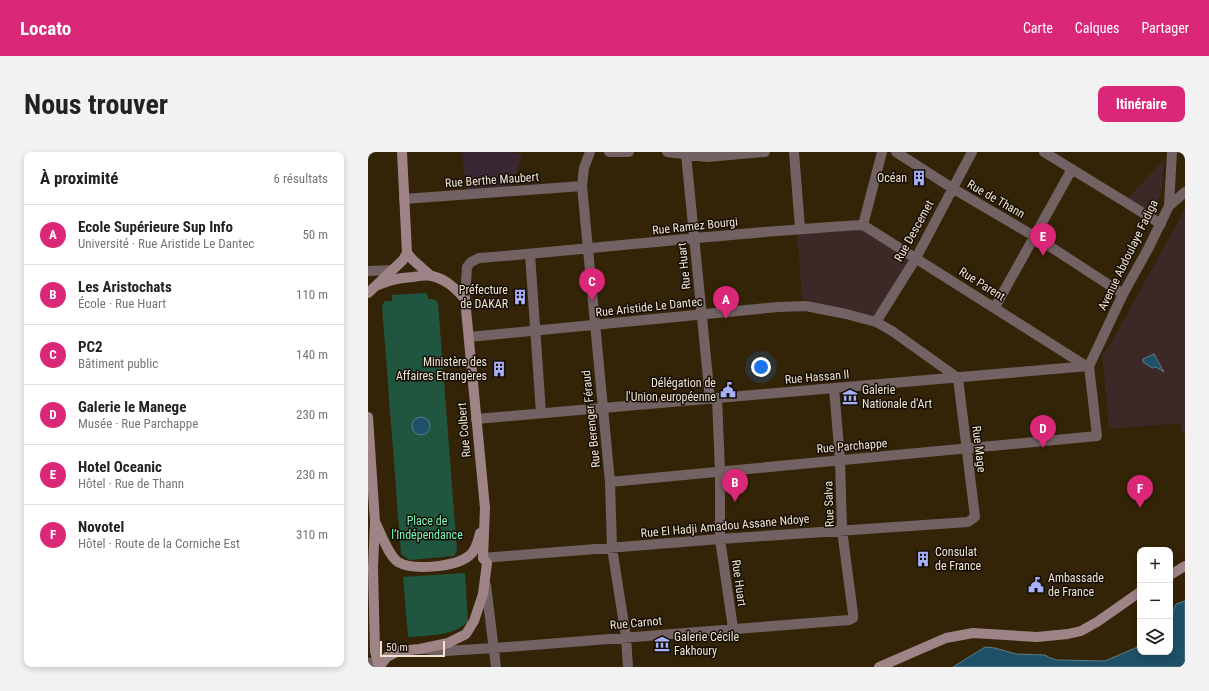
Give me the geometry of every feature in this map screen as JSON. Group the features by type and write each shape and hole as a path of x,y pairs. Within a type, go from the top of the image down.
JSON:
{"street":[{"path":"368,293 403,260 407,253 402,152"},
{"name":"Rue Berenger Féraud","path":"590,152 584,168 582,186 610,482 612,548 626,637 628,667"},
{"path":"609,152 630,152"},
{"path":"667,152 707,157 765,152"},
{"path":"794,152 800,228"},
{"path":"863,225 882,152"},
{"name":"Rue de Thann","path":"896,152 952,188 1034,236 1123,294"},
{"name":"Rue Descemet","path":"876,322 916,258 972,152"},
{"path":"1044,152 1161,224"},
{"name":"Avenue Abdoulaye Fadiga","path":"1087,366 1169,206 1172,152"},
{"name":"Rue Huart","path":"686,154 702,315 713,399 720,472 720,539 733,628"},
{"path":"995,307 1072,169"},
{"name":"Rue Berthe Maubert","path":"404,199 582,186"},
{"path":"1169,206 1185,192"},
{"name":"Rue Ramez Bourgi","path":"465,299 467,268 471,262 479,258 800,228 863,225"},
{"name":"Rue Parent","path":"863,225 1087,366"},
{"path":"407,253 431,276 448,282 465,299"},
{"path":"530,254 541,413"},
{"path":"368,271 392,270"},
{"path":"376,286 396,278 431,276"},
{"name":"Rue Colbert","path":"465,299 485,508 483,558 488,563 486,583"},
{"name":"Rue Aristide Le Dantec","path":"469,338 778,307 806,306 876,322 892,331 958,378"},
{"name":"Rue Hassan ll","path":"476,419 1087,366"},
{"name":"Rue Parchappe","path":"610,482 1097,436 1087,366"},
{"name":"Rue Mage","path":"958,378 975,517 970,521"},
{"name":"Rue Salva","path":"834,388 840,460 842,530 853,618"},
{"path":"368,417 375,522 370,568 376,665"},
{"path":"375,522 391,554 397,561 418,567 448,565 463,560 476,548 485,508"},
{"name":"Rue El Hadji Amadou Assane Ndoye","path":"483,558 970,521"},
{"path":"1173,573 1185,566"},
{"path":"376,665 398,651 420,649 448,643 466,634 474,621 486,583"},
{"path":"486,583 496,667"},
{"path":"879,667 946,638 962,634 973,633 1037,638 1081,631 1097,622 1137,594"},
{"name":"Rue Carnot","path":"420,649 446,651 494,648 850,620 853,618"}],"shaded area":[{"path":"463,152 512,152 522,154 512,186 467,190 462,154"},
{"path":"1164,160 1162,189 1155,216 1127,199"},
{"path":"1185,209 1185,436 1181,431 1180,423 1109,429 1102,353 1108,349"},
{"path":"863,230 914,261 879,321 802,299 797,231"}],"green space":[{"name":"Place de l’Indépendance","path":"427,293 428,299 435,300 438,303 457,551 454,556 409,560 401,554 382,306 385,301 392,301 392,295"},
{"path":"465,573 468,622 447,633 408,637 403,577"}],"water":[{"path":"1154,354 1164,372 1156,367 1152,368 1143,362 1143,359"},
{"path":"417,417 425,417 430,422 428,433 425,435 417,435 412,430 412,422"},
{"path":"1185,601 1185,667 953,667 985,647 995,648 1016,654 1045,655 1057,660 1105,661 1137,647 1137,655 1173,655 1173,612 1176,604"}],"place":[{"name":"Océan","path":"919,178"},
{"name":"Hotel Oceanic","path":"1043,256"},
{"name":"Préfecture de DAKAR","path":"520,297"},
{"name":"PC2","path":"592,301"},
{"name":"Ecole Supérieure Sup Info","path":"726,319"},
{"name":"Ministère des Affaires Etrangères","path":"499,369"},
{"name":"Délégation de l'Union européenne","path":"728,390"},
{"name":"Galerie Nationale d'Art","path":"850,397"},
{"name":"Galerie le Manege","path":"1043,448"},
{"name":"Les Aristochats","path":"735,502"},
{"name":"Novotel","path":"1140,508"},
{"name":"Consulat de France","path":"923,559"},
{"name":"Ambassade de France","path":"1036,585"},
{"name":"Galerie Cécile Fakhoury","path":"662,644"}]}
